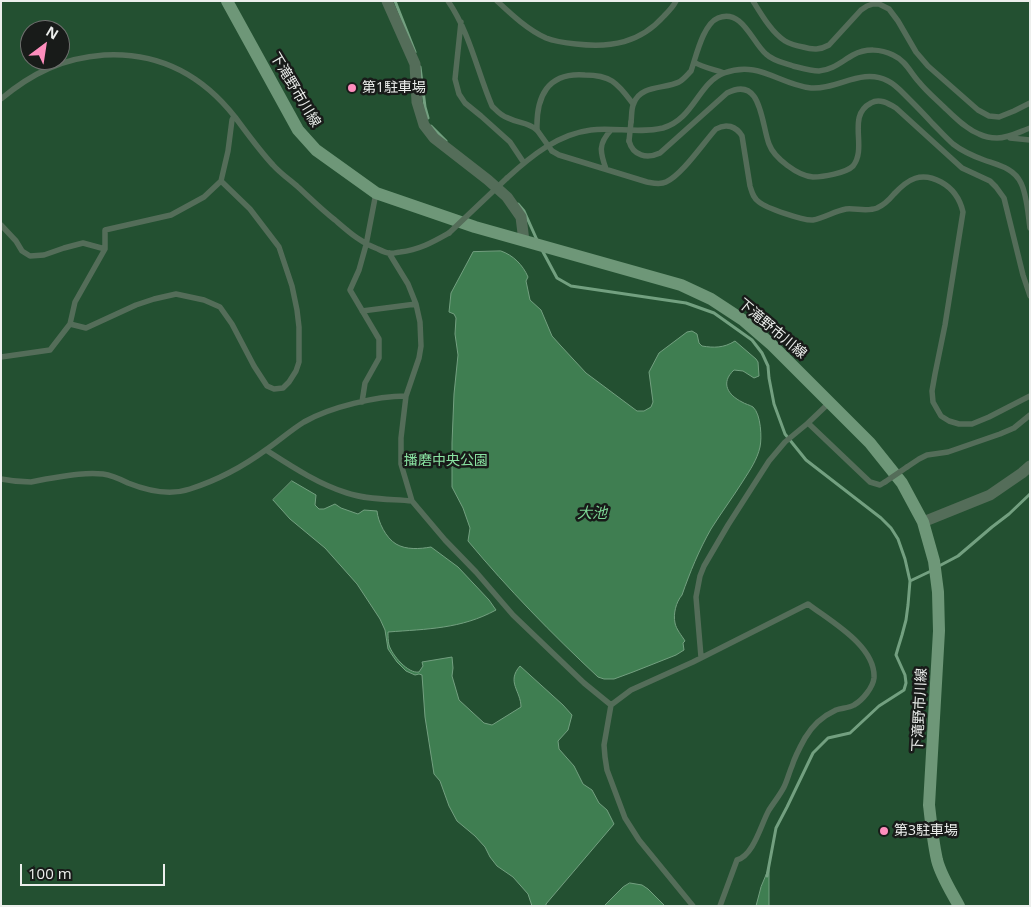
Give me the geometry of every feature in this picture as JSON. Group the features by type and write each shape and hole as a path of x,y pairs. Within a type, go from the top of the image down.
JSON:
{"main road":[{"name":"下滝野市川線","path":"227,1 298,130 316,150 376,193 475,227 681,285 710,299 743,320 772,344 870,443 902,483 923,522 934,561 938,592 939,631 929,805 937,861 959,906"}],"street":[{"path":"387,1 415,64 417,102 424,125 434,138 507,197 521,217 524,241"},
{"path":"923,522 990,495 1030,466"}],"lane":[{"path":"448,1 468,38 492,106 508,119 530,124 537,130 552,151 560,155 656,184 668,181 678,174 716,129 726,125 734,127 742,136 750,186 756,199 771,209 813,220 846,209 870,210 878,208 884,205 905,183 915,178 926,177 940,181 954,193 959,200 963,212 949,304 932,391 936,410 949,422 972,424 1030,396"},
{"path":"497,1 531,29 546,38 567,43 600,46 618,44 644,33 655,26 676,1"},
{"path":"754,1 775,33 786,42 810,50 824,48 829,45 862,10 867,6 879,4 889,9 916,52 928,66 978,110 989,116 999,117 1030,103"},
{"path":"1030,140 985,137 971,130 924,89 905,63 882,50 854,54 834,67 820,71 809,70 772,59 765,54 740,21 725,17 718,18 708,27 691,71 680,81 645,91 637,96 633,104 629,141 634,152 640,155 654,156 660,153 726,93 737,89 746,90 754,96 760,107 768,144 775,156 800,172 815,177 842,172 851,167 857,159 859,115 863,109 874,101 890,104 962,168 990,181 1000,192 1004,198 1022,274 1030,296"},
{"path":"461,22 455,79 459,94 464,103 510,142 524,162"},
{"path":"1,99 34,75 70,60 121,54 147,58 178,68 211,90 273,165 329,216 366,244 389,253 416,250 449,233 524,162 560,138 592,130 634,131 663,128 686,114 705,88 724,73 742,69 758,70 794,84 812,88 828,87 871,76 888,81 900,90 954,144 972,155 1004,167 1017,177 1023,189 1030,228"},
{"path":"694,62 704,68 724,73"},
{"path":"537,130 538,108 543,95 548,87 563,77 580,74 605,78 620,88 633,104"},
{"path":"1,357 50,350 70,324 75,302 105,249 105,230 171,215 204,197 221,181 234,116"},
{"path":"1003,138 1030,128"},
{"path":"606,169 600,150 605,137 611,130"},
{"path":"70,324 86,328 136,305 176,294 204,300 220,308 224,313 267,386 274,389 283,388 296,371 298,362 299,327 292,286 279,247 250,209 221,181"},
{"path":"362,402 365,383 379,358 379,338 350,290 359,270 366,244 376,193"},
{"path":"1,225 16,241 22,251 30,256 44,255 83,243 105,249"},
{"path":"389,253 408,284 416,304 420,322 421,346 416,369 406,396 400,438 404,476 412,501 513,615 584,683 611,705"},
{"path":"362,311 416,304"},
{"path":"1,479 31,482 89,473 106,474 156,492 188,490 226,474 266,450 307,421 331,410 362,402 406,396"},
{"path":"701,657 696,597 704,566 769,461 785,442 830,402"},
{"path":"808,423 870,482 880,485 927,455 948,452 1000,434 1014,428 1030,415"},
{"path":"266,450 314,479 348,494 412,501"},
{"path":"693,906 638,840 625,818 607,770 605,757 604,745 611,705 631,690 808,604 861,646 873,666 873,682 867,694 855,704 836,710 824,717 806,736 792,764 784,788 768,812 751,849 743,858 737,860 720,906"}],"green space":[{"name":"播磨中央公園","path":"1,1 1030,1 1030,906 1,906"}],"water":[{"name":"大池","path":"501,251 513,258 526,273 530,300 541,310 552,336 586,373 637,411 644,411 651,407 653,402 649,372 659,353 687,332 692,331 697,334 699,343 702,346 719,347 735,341 758,362 759,376 754,378 743,371 734,370 727,379 728,388 733,396 756,410 760,426 760,447 751,469 707,537 677,605 674,616 675,623 685,641 683,643 684,650 676,655 614,679 598,677 531,611 468,541 470,528 463,508 452,487 454,394 458,355 455,334 456,318 454,314 449,312 451,293 473,252"},
{"path":"292,481 316,495 315,505 319,509 335,504 358,514 364,510 377,511 383,529 392,541 400,546 409,548 431,547 458,567 496,610 457,625 388,632 391,649 405,667 419,672 423,666 422,662 452,657 452,676 459,700 484,723 492,725 521,707 514,682 514,677 520,666 572,715 568,730 558,741 559,749 574,766 583,784 592,790 599,803 607,810 614,824 546,906 532,906 528,894 513,877 497,866 485,847 457,821 440,781 434,774 425,717 422,675 415,675 406,671 397,662 388,649 385,630 380,619 357,584 325,548 290,519 273,500"},
{"path":"769,868 769,906 756,906 761,887"},
{"path":"630,883 642,885 665,906 604,906 623,887"}],"waterway":[{"path":"395,1 415,52"},
{"path":"420,67 428,118"},
{"path":"431,126 446,141"},
{"path":"518,204 524,211 537,240"},
{"path":"542,250 557,278 571,286 686,303 714,313 752,340 762,353 768,366 774,404 785,434 806,460 881,518 898,539 910,581 906,620 896,655 905,675 906,683 904,690 879,706 850,733 828,738 813,753 776,828 767,876"},
{"path":"939,566 958,556 1030,494"},
{"path":"910,581 931,571"}],"place":[{"name":"第1駐車場","path":"352,88"},
{"name":"第3駐車場","path":"884,831"}]}
